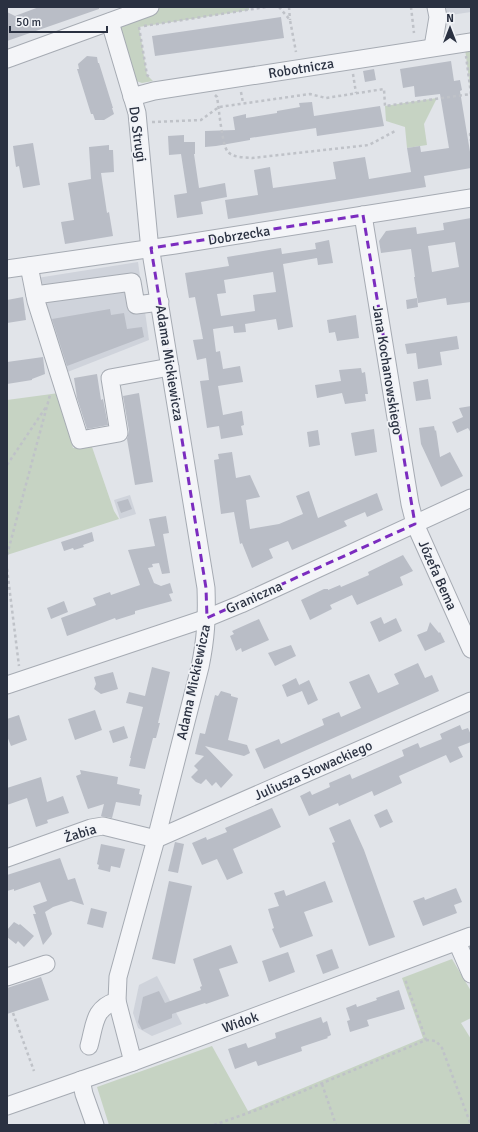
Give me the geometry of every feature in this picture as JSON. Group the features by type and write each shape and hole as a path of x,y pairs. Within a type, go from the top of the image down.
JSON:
{"street":[{"path":"7,59 150,7"},
{"path":"433,47 438,17 436,7"},
{"name":"Do Strugi","path":"110,22 138,123 147,226 151,248"},
{"name":"Robotnicza","path":"132,97 154,91 433,47 468,46"},
{"name":"Dobrzecka","path":"7,269 363,216 471,198"},
{"name":"Jana Kochanowskiego","path":"363,216 410,504 415,524"},
{"name":"Adama Mickiewicza","path":"133,1062 117,1001 118,977 156,839 200,667 207,618 206,588 151,248"},
{"path":"29,266 35,295 80,440 118,433 110,378 170,367"},
{"path":"35,295 132,282 136,305 160,302"},
{"name":"Graniczna","path":"14,683 207,618 241,604 471,498"},
{"name":"Józefa Bema","path":"415,524 471,649"},
{"name":"Juliusza Słowackiego","path":"156,839 471,701"},
{"name":"Żabia","path":"7,858 92,828 103,826 156,839"},
{"path":"464,939 471,974"},
{"name":"Widok","path":"7,1106 133,1062 464,939"},
{"path":"7,977 46,964"},
{"path":"89,1046 97,1015 101,1009 117,1001"},
{"path":"82,1080 84,1094 95,1125"}],"path":[{"path":"147,75 139,27 266,7"},
{"path":"279,7 290,20"},
{"path":"289,7 296,52"},
{"path":"411,7 414,33"},
{"path":"138,123 201,120 219,107 310,94 326,98 384,89 385,106 471,94 468,46"},
{"path":"353,72 356,93"},
{"path":"241,90 243,103"},
{"path":"212,92 217,97 224,144 227,152 235,156 252,158 369,145 397,130"},
{"path":"471,134 471,141"},
{"path":"7,555 50,396 49,389"},
{"path":"7,465 47,404"},
{"path":"7,569 14,683"},
{"path":"405,979 426,1040"},
{"path":"13,1014 34,1072"},
{"path":"214,1125 248,1114 426,1040 436,1041 442,1048 471,1125"},
{"path":"322,1084 336,1125"}],"highlighted area":[{"path":"363,215 415,524 207,618 206,588 151,248"}],"shaded area":[{"path":"429,7 471,7 471,12 430,18"},
{"path":"138,262 149,340 65,373 37,278"},
{"path":"130,495 136,514 120,519 114,500"},
{"path":"157,976 182,1024 152,1036 138,1028 133,1013 139,985"}],"green space":[{"path":"150,7 249,7 249,10 139,27 147,75 153,81 142,83 136,81 118,19"},
{"path":"471,48 471,94 465,49"},
{"path":"437,98 424,124 427,145 407,148 405,127 386,121 385,106"},
{"path":"59,393 73,448 91,444 114,511 119,519 7,555 7,400"},
{"path":"452,959 471,991 471,1018 461,1023 471,1039 471,1125 109,1125 97,1087 212,1046 248,1111 423,1038 402,978"}],"building":[{"path":"39,7 99,7 99,9 7,41 7,12 15,16"},
{"path":"281,17 284,38 155,56 152,36"},
{"path":"87,56 97,57 113,108 114,114 104,120 95,120 93,114 91,114 77,69 79,69 78,64"},
{"path":"451,61 454,81 460,80 462,90 460,91 471,158 471,168 424,176 426,187 228,219 225,200 258,195 254,170 270,167 273,188 336,179 333,162 365,157 369,179 411,172 407,148 420,146 421,152 449,148 440,94 415,97 414,86 403,88 400,69"},
{"path":"374,69 376,80 365,82 363,71"},
{"path":"312,102 314,116 380,106 384,126 317,136 316,128 250,138 250,140 205,147 205,131 235,130 233,117 246,114 246,118 277,113 277,111 300,107 299,103"},
{"path":"184,135 184,142 195,142 194,154 199,188 225,183 227,197 201,202 203,214 177,218 174,195 187,193 181,154 169,155 168,136"},
{"path":"33,143 40,185 23,188 19,166 16,167 13,146"},
{"path":"109,145 109,150 113,150 114,172 101,173 107,213 109,212 113,236 65,244 61,222 74,220 68,183 91,179 89,147"},
{"path":"471,218 471,302 447,305 446,298 418,303 411,249 381,253 379,241 386,231 416,227 417,234 444,230 443,223","holes":["455,242 459,267 432,272 428,246"]},
{"path":"329,240 333,263 318,265 317,258 283,264 293,327 278,330 276,319 245,324 246,332 234,333 233,326 213,329 216,352 220,351 223,369 240,366 243,382 218,386 223,415 242,411 244,425 241,426 243,435 221,439 219,426 207,428 200,381 209,380 206,358 197,360 193,340 203,339 195,297 189,298 185,273 229,266 227,257 281,248 282,254 316,249 315,243","holes":["273,272 276,292 253,295 255,311 221,316 217,294 226,293 224,280"]},
{"path":"23,297 26,320 7,323 7,300"},
{"path":"417,298 418,307 407,309 406,300"},
{"path":"110,309 111,315 124,313 127,329 142,327 144,337 67,366 52,319"},
{"path":"356,315 359,338 337,341 335,332 329,333 327,320"},
{"path":"457,336 459,349 440,352 442,365 418,369 416,353 407,354 405,344"},
{"path":"43,357 45,374 32,380 7,384 7,362"},
{"path":"361,368 362,373 365,372 368,394 365,394 366,401 345,404 342,393 317,398 315,385 341,381 339,370"},
{"path":"97,374 101,400 103,399 108,425 87,429 77,398 74,378"},
{"path":"428,379 431,399 416,401 413,382"},
{"path":"139,393 153,482 135,485 127,439 129,431 123,396"},
{"path":"471,406 471,433 468,428 457,433 452,422 463,417 459,408"},
{"path":"434,426 435,431 436,430 440,457 450,452 463,476 441,487 421,444 419,428"},
{"path":"374,429 377,452 355,456 351,433"},
{"path":"318,430 320,445 309,447 307,432"},
{"path":"232,452 236,478 250,475 260,497 246,500 250,529 279,524 303,514 296,496 309,491 318,518 377,493 383,510 367,517 365,512 344,521 347,526 292,550 288,541 269,549 273,558 252,568 242,543 240,544 234,512 221,514 214,460 219,459 218,454"},
{"path":"128,499 132,509 121,513 117,502"},
{"path":"166,516 169,533 163,534 170,573 162,574 159,563 152,564 153,567 148,568 154,583 161,586 170,583 173,593 169,594 172,601 135,611 135,614 116,620 115,618 67,636 61,618 96,605 93,598 110,592 111,595 140,585 128,550 155,546 149,519"},
{"path":"92,532 94,541 83,545 84,547 64,551 61,542"},
{"path":"403,555 413,571 400,577 403,585 357,605 352,595 330,605 332,609 310,620 301,600 324,589 328,590 340,585 341,587 369,575 368,572"},
{"path":"64,601 68,612 51,619 47,608"},
{"path":"381,617 384,624 396,618 402,631 379,642 370,622"},
{"path":"259,619 269,640 242,652 241,648 236,651 230,636 234,634 232,631"},
{"path":"430,622 439,633 440,632 445,642 425,651 417,635 427,631"},
{"path":"291,645 296,656 275,666 268,653"},
{"path":"418,663 425,678 432,675 439,691 264,769 255,749 279,739 281,744 324,725 322,719 339,712 341,717 361,708 349,682 369,674 378,693 399,684 394,674"},
{"path":"152,667 170,672 158,723 160,723 156,738 153,738 145,769 129,766 143,707 126,703 129,692 145,696"},
{"path":"113,672 118,689 101,694 94,689 96,684 94,677"},
{"path":"296,678 299,685 309,680 318,700 308,705 302,691 287,697 282,685"},
{"path":"221,691 238,698 228,740 247,745 250,753 244,756 205,746 233,775 221,788 216,782 212,786 206,779 201,784 196,782 191,777 198,770 194,766 204,756 195,754 200,733 205,734 215,695 218,696"},
{"path":"95,710 102,730 75,740 68,719"},
{"path":"19,715 27,740 11,746 7,736 7,719"},
{"path":"460,725 462,730 468,728 471,735 471,742 458,747 463,757 450,763 446,755 399,776 402,783 374,796 372,791 339,806 338,803 309,816 300,796 310,791 312,795 330,787 329,783 350,774 352,779 404,756 402,750 418,743 420,748 442,739 440,734"},
{"path":"124,726 128,738 113,743 109,731"},
{"path":"80,770 118,777 117,784 140,789 139,794 142,795 140,806 116,802 112,818 101,816 104,804 88,809 76,776 81,774"},
{"path":"41,777 47,802 63,796 69,813 47,820 48,823 36,827 27,798 7,805 7,788"},
{"path":"272,808 281,827 233,849 243,873 227,880 217,859 202,865 192,843 206,837 207,840 227,832 225,828"},
{"path":"387,809 393,822 380,828 374,815"},
{"path":"350,819 364,850 395,937 369,946 332,843 335,842 329,828"},
{"path":"175,842 184,844 178,873 168,871"},
{"path":"101,844 125,849 120,868 111,866 110,872 98,869 99,865 97,864"},
{"path":"60,858 68,880 75,878 84,905 71,901 53,907 45,912 52,934 43,945 33,914 36,914 33,906 47,901 40,882 14,891 14,889 7,891 7,875"},
{"path":"169,881 192,886 175,964 152,959"},
{"path":"325,881 333,902 304,912 313,936 280,948 272,929 274,928 268,909 279,906 274,893 284,890 286,896"},
{"path":"456,888 462,902 454,905 457,913 423,926 413,901 424,897 425,900"},
{"path":"91,908 107,912 103,928 87,924"},
{"path":"14,922 19,925 20,924 34,936 24,947 18,941 16,944 7,937 7,930"},
{"path":"231,945 238,963 219,969 229,996 172,1014 172,1018 142,1030 138,1022 143,997 159,991 165,1003 201,990 200,987 202,986 193,959"},
{"path":"332,949 339,968 323,974 316,955"},
{"path":"288,952 295,972 269,982 262,961"},
{"path":"41,977 49,1000 7,1014 7,988"},
{"path":"399,990 405,1009 367,1020 369,1026 350,1032 347,1021 350,1020 346,1008 356,1004 357,1007 377,1000 376,998"},
{"path":"321,1017 323,1023 327,1021 331,1035 327,1037 328,1038 301,1047 302,1051 258,1066 256,1061 235,1069 228,1049 246,1043 248,1048 251,1047 276,1038 275,1033"}]}
